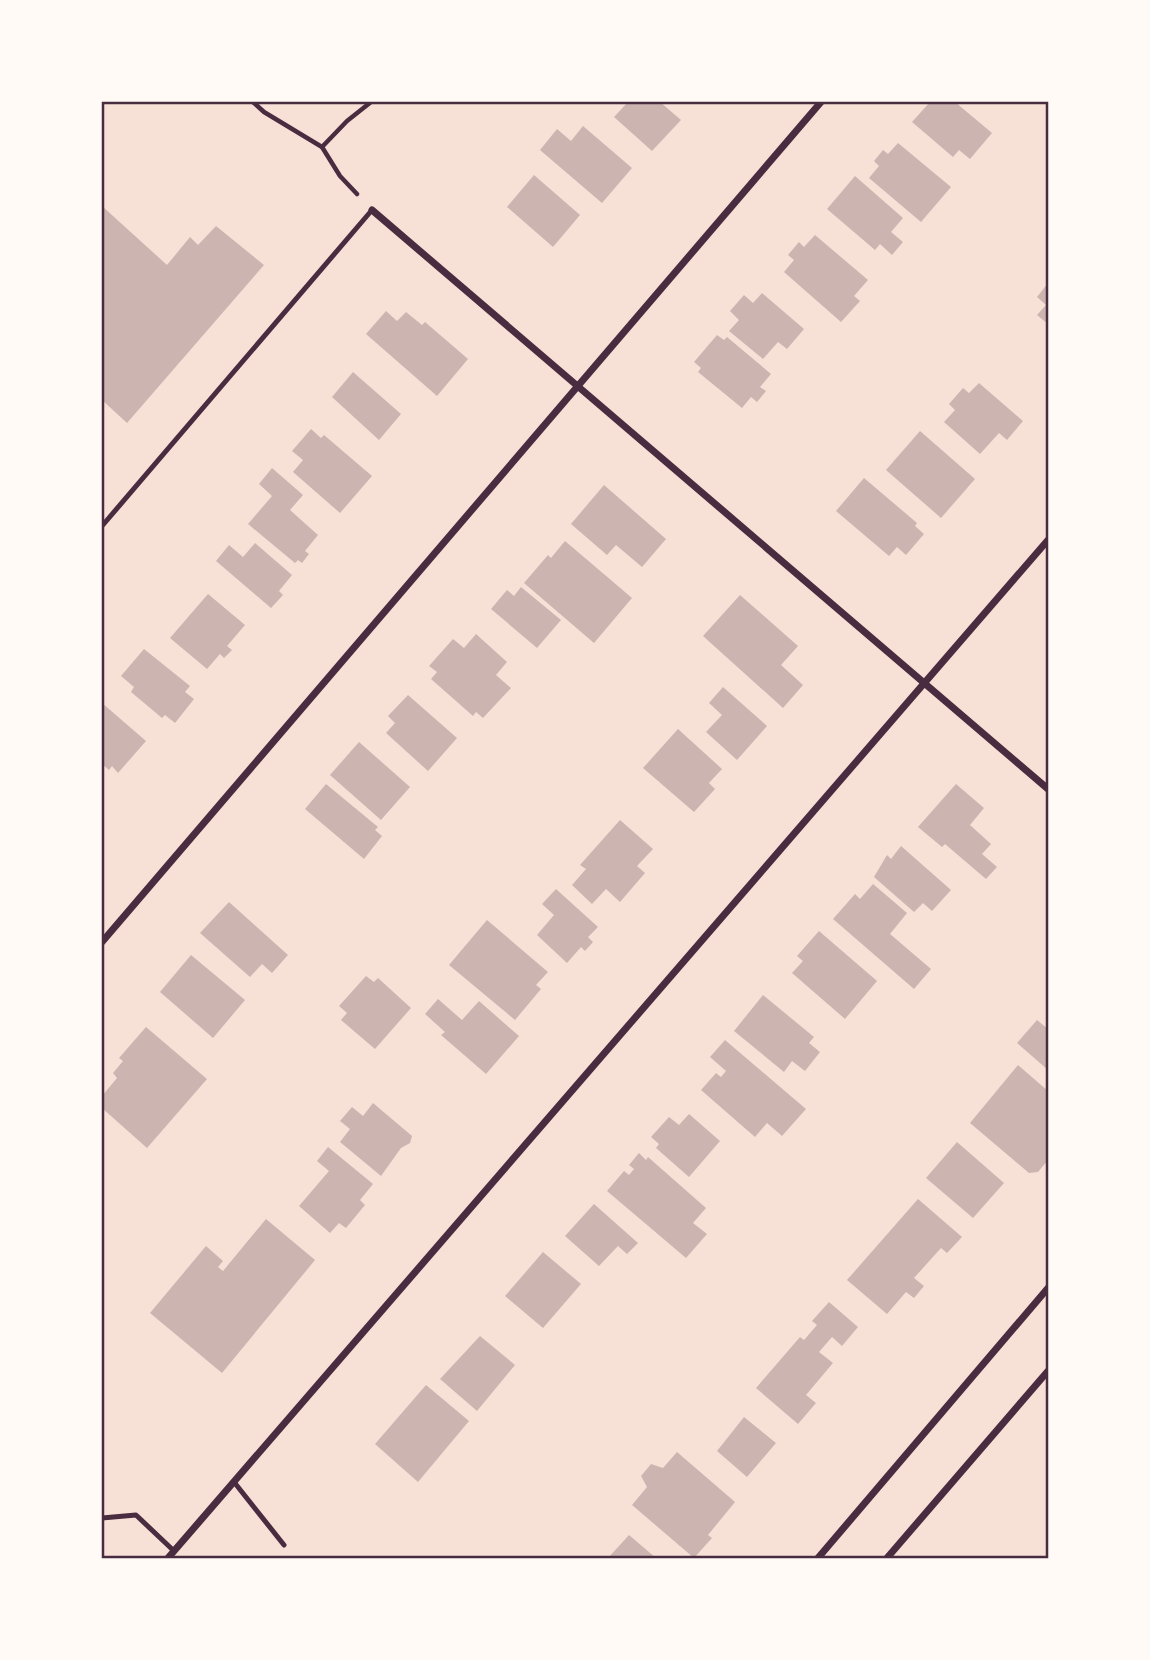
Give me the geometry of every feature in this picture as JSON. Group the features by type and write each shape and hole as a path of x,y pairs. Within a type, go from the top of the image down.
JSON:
{"street":[{"path":"102,942 576,385 821,102"},
{"path":"372,210 1048,789"},
{"path":"168,1559 1048,540"},
{"path":"818,1559 1048,1288"},
{"path":"887,1559 1048,1371"}],"lane":[{"path":"102,526 372,210"},
{"path":"234,1482 284,1545"},
{"path":"102,1518 136,1515 174,1551"}],"path":[{"path":"253,102 264,112 322,147 340,176"},
{"path":"322,147 347,121 371,102"}],"building":[{"path":"628,102 660,102 681,120 652,151 614,117"},
{"path":"930,102 955,102 992,133 970,159 959,150 953,157 912,122"},
{"path":"583,126 632,168 602,203 540,150 557,129 571,141"},
{"path":"898,143 951,187 921,222 869,178 879,166 874,161 883,150 888,154"},
{"path":"534,175 580,215 553,247 507,207"},
{"path":"855,176 903,218 891,232 903,242 892,255 880,244 875,250 827,209"},
{"path":"102,206 167,265 190,237 198,245 216,226 264,265 127,423 102,400"},
{"path":"815,235 868,280 854,296 860,301 841,322 784,272 794,260 788,255 799,242 804,247"},
{"path":"1048,283 1048,324 1037,315 1046,305 1037,297"},
{"path":"762,293 804,329 787,349 778,342 763,359 729,331 739,320 730,311 744,295 753,303"},
{"path":"386,311 397,321 406,312 422,325 425,322 468,359 437,396 366,334"},
{"path":"717,335 724,340 727,337 771,374 760,387 766,391 757,402 751,397 742,408 698,372 701,368 694,362"},
{"path":"353,372 401,414 379,440 332,397"},
{"path":"979,383 1023,421 1007,440 999,433 980,454 944,422 955,410 949,404 963,388 969,393"},
{"path":"311,429 321,438 324,435 372,476 340,513 293,472 303,460 292,451"},
{"path":"920,431 975,479 941,518 886,470"},
{"path":"272,468 303,495 290,510 318,535 305,551 309,554 302,563 298,560 295,563 248,524 272,496 259,484"},
{"path":"864,478 917,523 915,526 924,534 906,555 897,547 889,556 836,511"},
{"path":"604,485 666,539 642,567 616,545 607,555 571,524"},
{"path":"565,541 632,598 594,643 524,583 548,555 551,558"},
{"path":"255,543 292,575 279,591 283,595 271,608 216,561 229,545 243,557"},
{"path":"521,587 561,620 537,648 491,609 507,590 514,596"},
{"path":"208,594 245,625 227,646 232,650 224,658 220,654 207,669 170,638"},
{"path":"740,595 798,646 781,665 803,685 783,708 703,636"},
{"path":"476,634 507,662 496,675 511,688 483,718 476,712 473,716 431,679 437,672 429,666 453,639 464,648"},
{"path":"144,649 190,686 185,692 194,699 175,723 165,715 162,718 131,692 134,687 121,676"},
{"path":"723,687 767,726 737,760 706,732 722,715 709,703"},
{"path":"408,695 457,738 428,771 386,733 395,723 388,716"},
{"path":"102,703 146,741 118,773 112,766 109,770 102,764"},
{"path":"678,729 722,769 709,783 715,789 694,812 643,768"},
{"path":"359,742 410,787 381,820 330,775"},
{"path":"326,784 378,827 375,830 382,836 364,859 305,809"},
{"path":"956,784 984,808 970,825 991,844 982,854 997,867 986,879 945,844 942,847 918,827"},
{"path":"620,820 653,849 637,866 645,873 620,902 606,889 592,904 572,885 586,869 580,865"},
{"path":"901,846 951,890 932,911 923,903 914,912 874,877 887,855 891,859"},
{"path":"873,884 907,913 890,934 931,969 914,989 833,919 855,894 860,899"},
{"path":"556,889 598,927 588,937 593,942 585,951 581,947 567,963 537,935 554,915 542,904"},
{"path":"229,902 288,955 272,973 262,964 250,977 200,933"},
{"path":"487,920 548,972 536,985 541,989 515,1020 449,965"},
{"path":"819,931 877,981 845,1019 792,973 803,961 797,956"},
{"path":"191,955 245,1000 213,1038 160,992"},
{"path":"366,976 374,982 378,978 411,1008 375,1049 341,1020 347,1013 339,1006"},
{"path":"763,995 814,1037 809,1043 820,1052 805,1071 792,1061 784,1072 734,1031"},
{"path":"438,999 462,1020 479,1001 519,1036 486,1074 441,1035 445,1032 425,1014"},
{"path":"1037,1020 1048,1029 1048,1070 1017,1043"},
{"path":"146,1027 207,1079 147,1148 102,1108 102,1096 117,1078 113,1073 123,1061 119,1058"},
{"path":"725,1040 806,1109 782,1136 767,1123 755,1137 701,1090 716,1073 721,1077 726,1071 710,1057"},
{"path":"1018,1065 1048,1091 1048,1160 1038,1172 1029,1173 970,1123"},
{"path":"373,1103 412,1136 410,1143 401,1148 381,1176 340,1142 350,1129 340,1121 352,1107 363,1116"},
{"path":"689,1114 720,1141 689,1177 656,1148 659,1144 651,1137 669,1117 679,1125"},
{"path":"957,1142 1004,1183 973,1218 926,1178"},
{"path":"328,1147 373,1184 360,1200 365,1205 346,1228 339,1223 330,1233 299,1206 329,1171 317,1161"},
{"path":"639,1153 646,1160 648,1157 706,1208 693,1223 707,1234 686,1258 607,1191 624,1171 629,1175 634,1169 629,1165"},
{"path":"918,1199 962,1237 947,1253 941,1248 914,1278 924,1286 914,1298 906,1292 887,1314 847,1280"},
{"path":"594,1204 638,1243 627,1254 618,1246 599,1266 565,1236"},
{"path":"266,1219 315,1260 222,1373 150,1313 206,1246 223,1261 218,1267 223,1271"},
{"path":"543,1252 581,1284 543,1328 505,1296"},
{"path":"829,1302 858,1327 842,1346 832,1337 819,1352 833,1363 806,1395 816,1403 798,1424 756,1388 800,1337 804,1340 817,1325 812,1321"},
{"path":"480,1336 515,1365 477,1411 440,1379"},
{"path":"426,1385 469,1421 418,1482 375,1444"},
{"path":"744,1417 776,1443 747,1477 717,1451"},
{"path":"677,1452 735,1502 708,1535 712,1538 694,1558 632,1505 647,1487 641,1476 651,1464 663,1468"},
{"path":"629,1535 656,1558 608,1558"}]}
